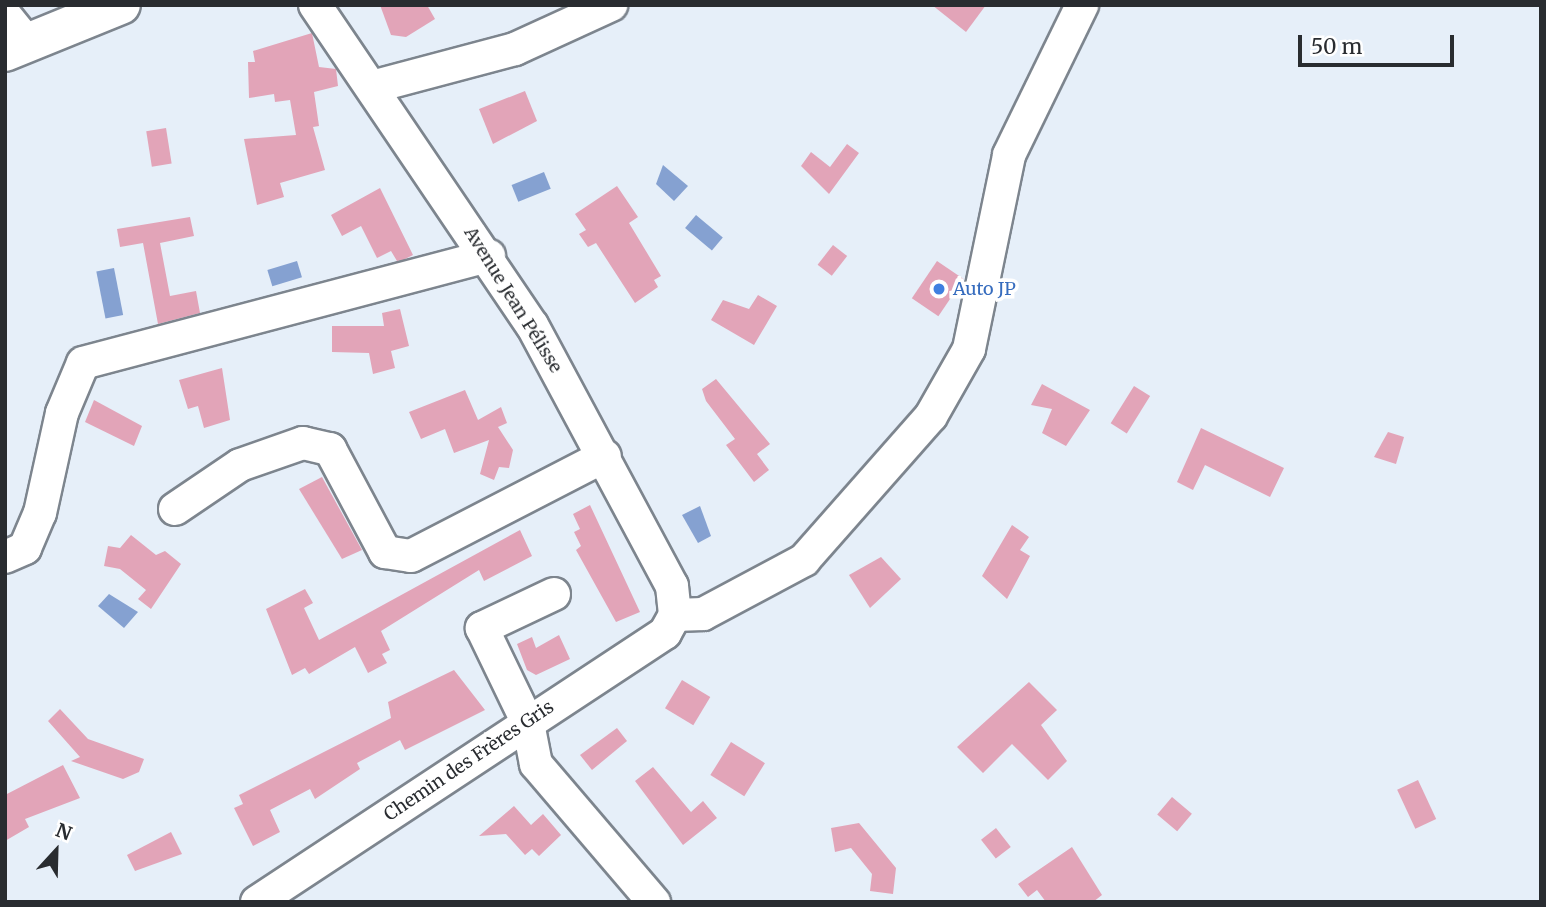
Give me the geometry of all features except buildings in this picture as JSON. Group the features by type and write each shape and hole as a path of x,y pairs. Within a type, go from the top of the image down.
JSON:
{"main road":[{"path":"12,34 70,5"},
{"path":"12,34 121,5"}],"street":[{"name":"Avenue Jean Pélisse","path":"315,5 489,256 605,456 672,586 676,615"},
{"path":"372,87 515,49 611,5"},
{"path":"676,615 703,614 804,560 931,416 969,349 1009,155 1082,5"},
{"path":"5,556 24,548 40,513 62,413 83,362 489,256"},
{"path":"175,509 240,465 303,443 330,449 385,552 411,556 605,456"},
{"path":"554,594 482,628 528,723 536,765 654,902"},
{"name":"Chemin des Frères Gris","path":"257,902 665,634 676,615"}],"water":[{"path":"663,165 688,186 674,201 656,184"},
{"path":"544,172 551,189 518,202 512,185"},
{"path":"696,215 723,237 712,251 685,228"},
{"path":"297,261 302,277 272,286 267,270"},
{"path":"114,268 123,315 105,319 96,271"},
{"path":"700,506 711,536 698,543 682,515"},
{"path":"109,594 138,612 124,628 98,606"}],"place":[{"name":"Auto JP","path":"939,289"}]}
